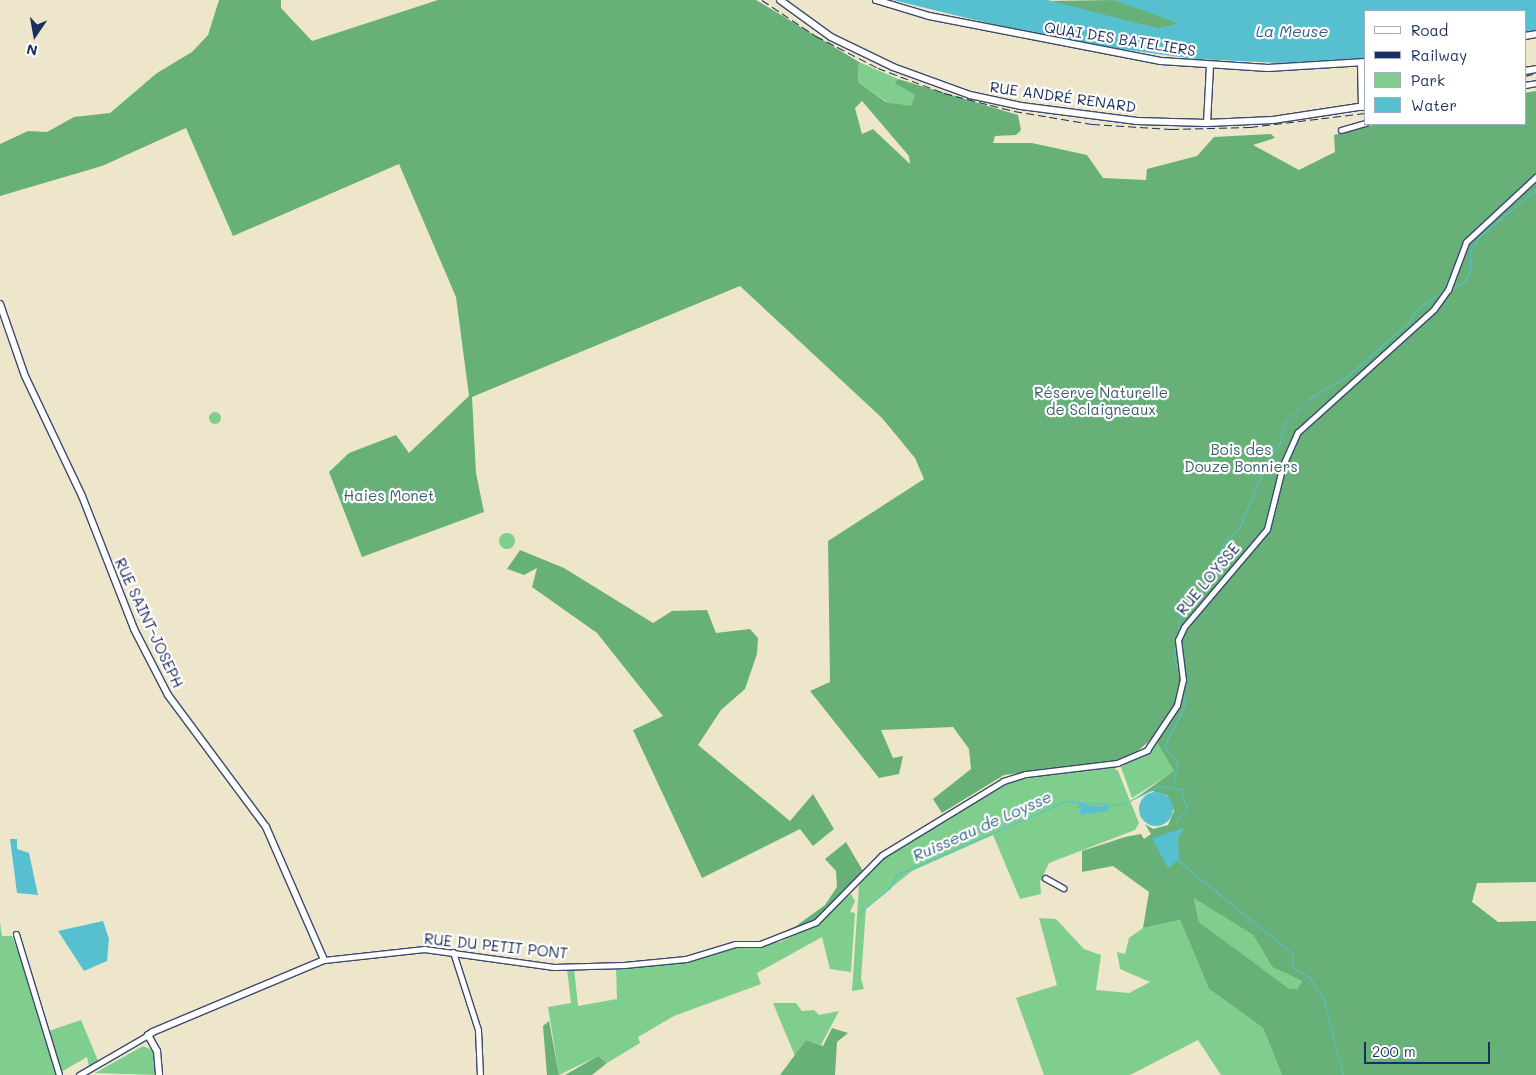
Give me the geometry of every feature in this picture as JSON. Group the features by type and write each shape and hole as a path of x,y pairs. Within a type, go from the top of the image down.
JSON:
{"street":[{"name":"RUE ANDRÉ RENARD","path":"780,0 802,19 862,53 970,95 1088,115 1207,122 1274,120 1363,107"},
{"name":"QUAI DES BATELIERS","path":"876,0 929,16 1070,45 1210,66 1268,68 1363,63"},
{"path":"1363,63 1363,107"},
{"path":"1207,122 1210,66"},
{"path":"1341,130 1364,123"},
{"name":"RUE LOYSSE","path":"864,877 882,855 1003,782 1026,774 1117,763 1154,745 1177,705 1182,687 1182,632 1267,529 1285,459 1298,432 1381,360 1448,289 1466,242 1536,177"},
{"name":"RUE SAINT-JOSEPH","path":"0,304 25,376 82,496 134,630 168,695 266,827 324,960"},
{"name":"RUE DU PETIT PONT","path":"148,1035 167,1023 324,960 415,950 453,952 554,967 686,958 734,944 760,944 803,928 864,877"},
{"path":"1045,878 1063,888"},
{"path":"16,934 59,1075"},
{"path":"453,952 478,1030 480,1075"},
{"path":"79,1075 92,1074 148,1035 157,1051 159,1075"}],"green space":[{"name":"Bois des Douze Bonniers","path":"219,0 281,0 281,8 312,41 438,0 756,0 859,62 858,82 886,102 911,106 915,95 894,83 898,79 1018,115 1021,130 1016,135 995,136 993,143 1032,143 1087,155 1103,178 1146,180 1147,169 1197,156 1214,137 1271,134 1275,138 1253,145 1299,170 1335,152 1334,135 1372,125 1526,125 1526,93 1536,91 1536,882 1477,883 1472,902 1498,922 1536,921 1536,1075 1282,1075 1263,1028 1209,989 1180,920 1143,928 1149,892 1113,866 1082,872 1082,851 1125,837 1141,834 1144,839 1151,834 1145,824 1153,829 1168,825 1174,811 1167,795 1152,791 1133,800 1174,771 1154,737 1132,756 1117,761 1004,775 942,813 933,799 971,769 969,749 953,727 881,730 893,758 903,756 899,774 879,778 810,691 830,682 828,541 924,479 915,458 882,418 740,286 472,397 476,473 484,512 362,557 329,472 349,453 396,435 409,453 469,396 456,297 399,164 233,236 186,128 102,166 0,196 0,144 28,131 47,132 74,117 110,113 157,73 192,52 208,35","holes":["862,101 909,156 910,164 873,129 862,134 855,108","1194,898 1253,935 1272,967 1302,981 1297,989 1289,989 1199,922"]},
{"path":"1114,0 1157,12 1179,24 1159,29 1047,1"},
{"path":"859,62 898,79 894,83 915,95 911,107 887,102 858,82"},
{"path":"217,412 220,413 220,423 213,424 210,423 209,416 210,413"},
{"path":"504,533 510,533 515,538 513,547 504,549 499,544 499,538"},
{"path":"520,550 564,568 653,623 672,611 707,610 716,633 750,629 758,638 757,654 745,689 721,710 698,745 790,821 813,794 834,829 813,846 800,829 702,878 633,730 663,716 597,633 532,587 537,568 524,575 507,569"},
{"path":"1158,743 1175,771 1132,798 1121,767"},
{"path":"1110,765 1118,771 1139,823 1135,830 1049,863 1040,882 1041,894 1020,899 993,835 912,871 866,908 861,979 864,989 852,991 859,885 879,860 977,796 1012,781"},
{"path":"846,842 863,871 813,922 768,940 796,926 825,905 837,887 836,871 825,859"},
{"path":"851,894 855,901 850,912 855,913 851,972 830,969 822,937 757,973 761,984 674,1016 638,1037 640,1043 607,1063 598,1056 559,1075 548,1007 571,1003 567,969 574,968 578,1006 617,999 616,968 667,965 735,946 780,942 815,925"},
{"path":"1194,897 1253,935 1272,967 1302,981 1297,989 1289,990 1199,922"},
{"path":"1039,918 1056,919 1084,949 1101,955 1096,990 1129,993 1150,982 1120,969 1117,952 1125,954 1129,938 1143,928 1180,920 1209,989 1263,1028 1282,1075 1221,1075 1198,1040 1130,1075 1044,1075 1016,998 1057,985"},
{"path":"0,922 2,936 12,936 29,980 56,1075 0,1075"},
{"path":"773,1003 796,1003 802,1011 814,1010 819,1015 839,1011 821,1045 806,1040 795,1056"},
{"path":"81,1020 99,1063 89,1067 87,1057 61,1072 46,1032"},
{"path":"549,1021 559,1075 547,1075 543,1026"},
{"path":"832,1028 848,1033 837,1042 835,1075 780,1075 806,1040 823,1046"},
{"path":"143,1046 154,1051 157,1075 95,1073"},
{"path":"598,1056 607,1063 592,1075 565,1075"}],"water":[{"name":"La Meuse","path":"893,0 1048,0 1159,29 1178,23 1114,0 1536,0 1536,31 1526,32 1526,10 1364,10 1364,58 1280,63 1195,59 1061,41"},
{"path":"1156,792 1163,793 1168,797 1172,802 1172,816 1168,821 1163,825 1156,826 1149,825 1144,821 1140,816 1139,809 1140,802 1144,797 1149,793"},
{"path":"1079,803 1098,807 1110,806 1106,811 1082,815 1078,811 1085,807 1078,808"},
{"path":"1184,828 1178,838 1179,859 1168,868 1152,838"},
{"path":"10,839 17,839 17,849 29,853 38,895 17,893"},
{"path":"103,921 109,939 107,961 84,971 58,931"}],"waterway":[{"name":"Ruisseau de Loysse","path":"1449,290 1465,282 1470,271 1470,251 1480,236 1536,189"},
{"name":"Ruisseau de Loysse","path":"1177,637 1180,616 1203,589 1223,544 1239,528 1268,459 1279,445 1284,423 1310,398 1346,377 1410,321 1413,313 1445,289"},
{"name":"Ruisseau de Loysse","path":"1176,643 1173,657 1180,674"},
{"name":"Ruisseau de Loysse","path":"1173,787 1177,761 1164,747 1186,703 1183,695"},
{"name":"Ruisseau de Loysse","path":"1131,800 1158,786 1180,789 1187,808 1175,823"},
{"name":"Ruisseau de Loysse","path":"859,913 890,888 896,875 1066,801 1116,805 1130,801"},
{"path":"1176,859 1293,954 1292,967 1310,978 1324,1000 1343,1075"}],"railway":[{"path":"762,0 816,36 878,68 944,93 1014,111 1092,124 1171,129 1250,127 1364,113"},
{"path":"1526,76 1536,73"}],"park label":[{"name":"Réserve Naturelle de Sclaigneaux","path":"1101,400"},
{"name":"Haies Monet","path":"389,496"}]}
